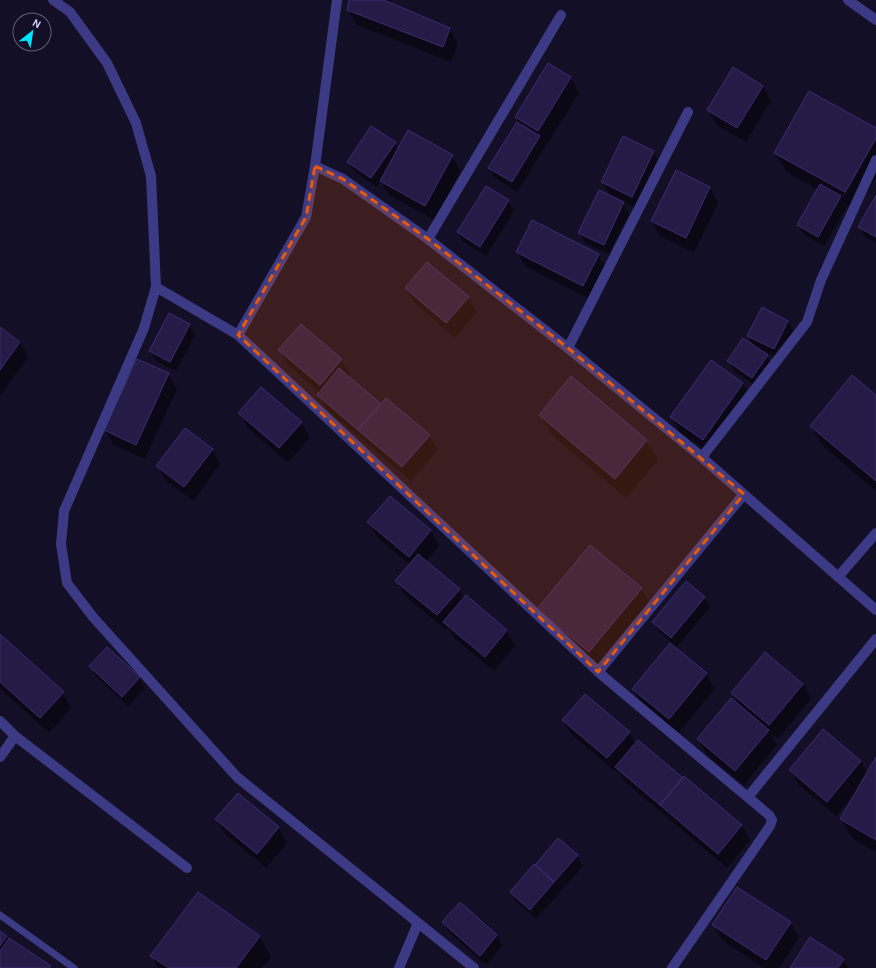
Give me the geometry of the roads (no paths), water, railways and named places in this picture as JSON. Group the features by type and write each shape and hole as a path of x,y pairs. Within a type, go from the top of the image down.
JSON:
{"street":[{"path":"52,0 70,12 107,63 136,123 151,176 156,287 144,328 64,512 61,544 67,583 93,617 237,777 474,968"},
{"path":"238,335 306,217 315,166 337,0"},
{"path":"848,0 876,20"},
{"path":"428,239 561,15"},
{"path":"568,348 688,112"},
{"path":"702,457 807,322 821,280 876,160"},
{"path":"315,166 343,179 428,239 568,348 702,457 876,610"},
{"path":"156,287 238,335 598,672 769,815 772,820 770,826 672,968"},
{"path":"598,672 744,494"},
{"path":"838,577 876,533"},
{"path":"748,797 876,639"},
{"path":"0,721 15,736 187,868"},
{"path":"0,757 15,736"},
{"path":"399,968 418,923"}],"lane":[{"path":"0,915 74,968"}]}
